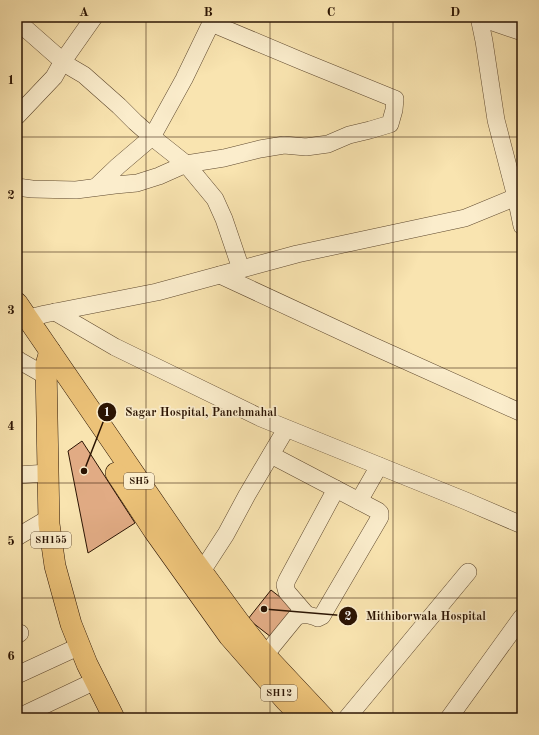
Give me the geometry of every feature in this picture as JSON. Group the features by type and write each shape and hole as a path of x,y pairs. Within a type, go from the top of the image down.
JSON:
{"main road":[{"name":"SH12","path":"20,317 47,364 64,384 154,531 229,636 286,701 303,718"},
{"name":"SH155","path":"47,364 49,518 55,566 71,624 114,718"},
{"name":"SH155","path":"64,384 56,412 59,541 66,578 82,626 125,718"},
{"name":"SH5","path":"64,384 239,622 265,655 324,718"}],"street":[{"path":"17,116 40,90 54,77 63,61 94,17"},
{"path":"478,17 522,32"},
{"path":"478,17 484,41 496,120 519,196 522,226"},
{"path":"17,187 32,189 76,190 137,183 159,176 186,164 224,158 284,145 306,147 328,144 349,135 390,124 395,99 304,62 213,20 184,79 152,136 96,187"},
{"path":"17,21 63,61 84,75 135,122 186,164 215,199 224,219 241,269"},
{"path":"20,317 55,312 157,292 297,254 465,218 519,196"},
{"path":"220,275 522,413"},
{"path":"55,312 115,347 261,418 522,525"},
{"path":"17,359 20,362 47,364"},
{"path":"202,571 226,534 286,429"},
{"path":"265,655 296,617 306,614 318,618 322,616 380,517 378,510 270,456"},
{"path":"359,501 379,466"},
{"path":"17,475 48,473"},
{"path":"306,614 287,592 285,585 336,489"},
{"path":"17,536 49,518"},
{"path":"347,718 468,572"},
{"path":"449,718 522,617"},
{"path":"17,675 80,646"},
{"path":"17,718 96,680"}],"building":[{"path":"82,441 135,523 88,553 68,451"},
{"path":"271,590 294,608 271,637 248,619"}],"place":[{"name":"Sagar Hospital, Panchmahal","path":"84,471"},
{"name":"Mithiborwala Hospital","path":"264,609"}]}
